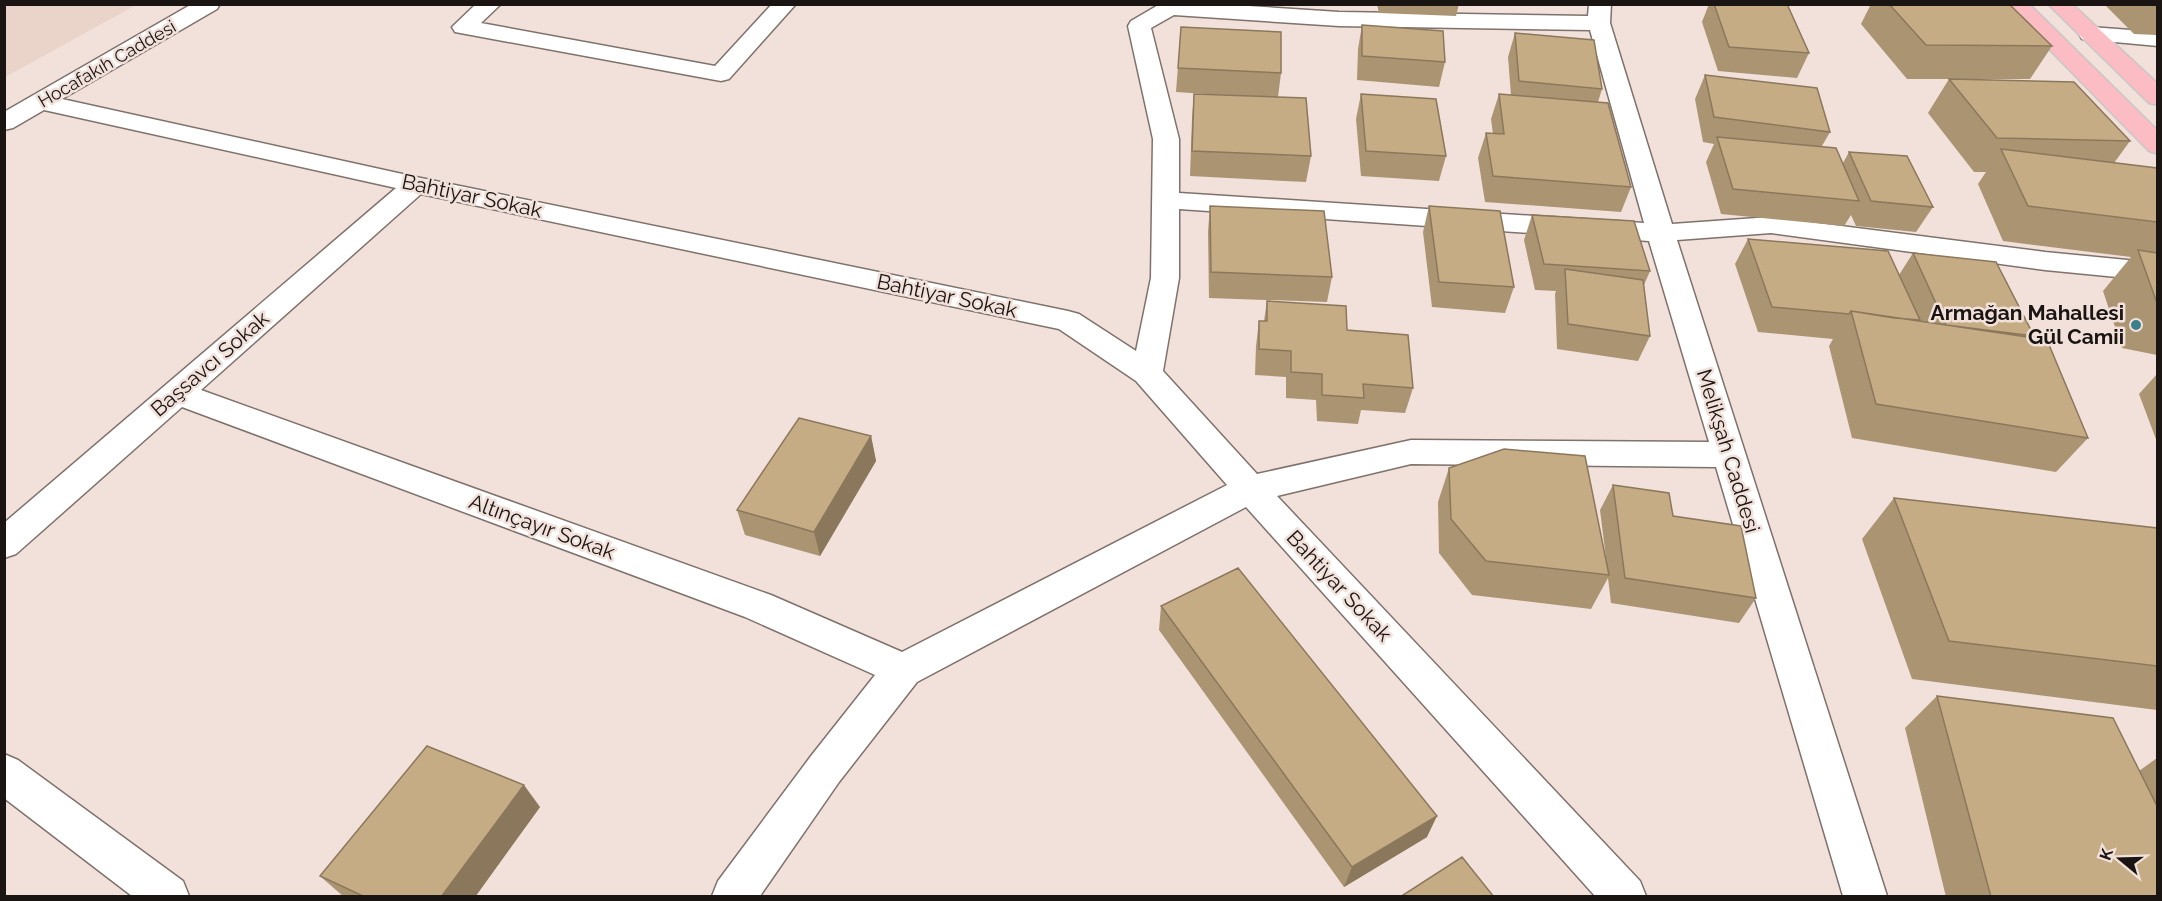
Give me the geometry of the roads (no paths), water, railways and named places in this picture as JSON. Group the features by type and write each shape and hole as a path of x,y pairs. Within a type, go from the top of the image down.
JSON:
{"main road":[{"path":"2059,4 2157,98"},
{"path":"2011,6 2157,146"}],"street":[{"name":"Hocafakıh Caddesi","path":"4,98 171,4"},
{"name":"Hocafakıh Caddesi","path":"4,123 209,4"},
{"path":"490,4 463,27 722,74 785,4"},
{"path":"1147,373 1165,278 1166,139 1139,26 1170,8 1339,19 1599,14"},
{"name":"Melikşah Caddesi","path":"1599,14 1661,233 1865,897"},
{"path":"2090,34 2157,39"},
{"name":"Bahtiyar Sokak","path":"42,102 417,185 1068,321 1147,373 1250,489 1624,897"},
{"name":"Başsavcı Sokak","path":"4,544 417,185"},
{"path":"1166,200 1661,233 1771,225 2045,261 2157,272"},
{"name":"Altınçayır Sokak","path":"177,393 758,606 903,670"},
{"path":"735,897 825,769 903,670 1250,489 1411,452 1729,455"},
{"path":"4,773 167,897"}],"place":[{"name":"Armağan Mahallesi Gül Camii","path":"2136,325"}]}
